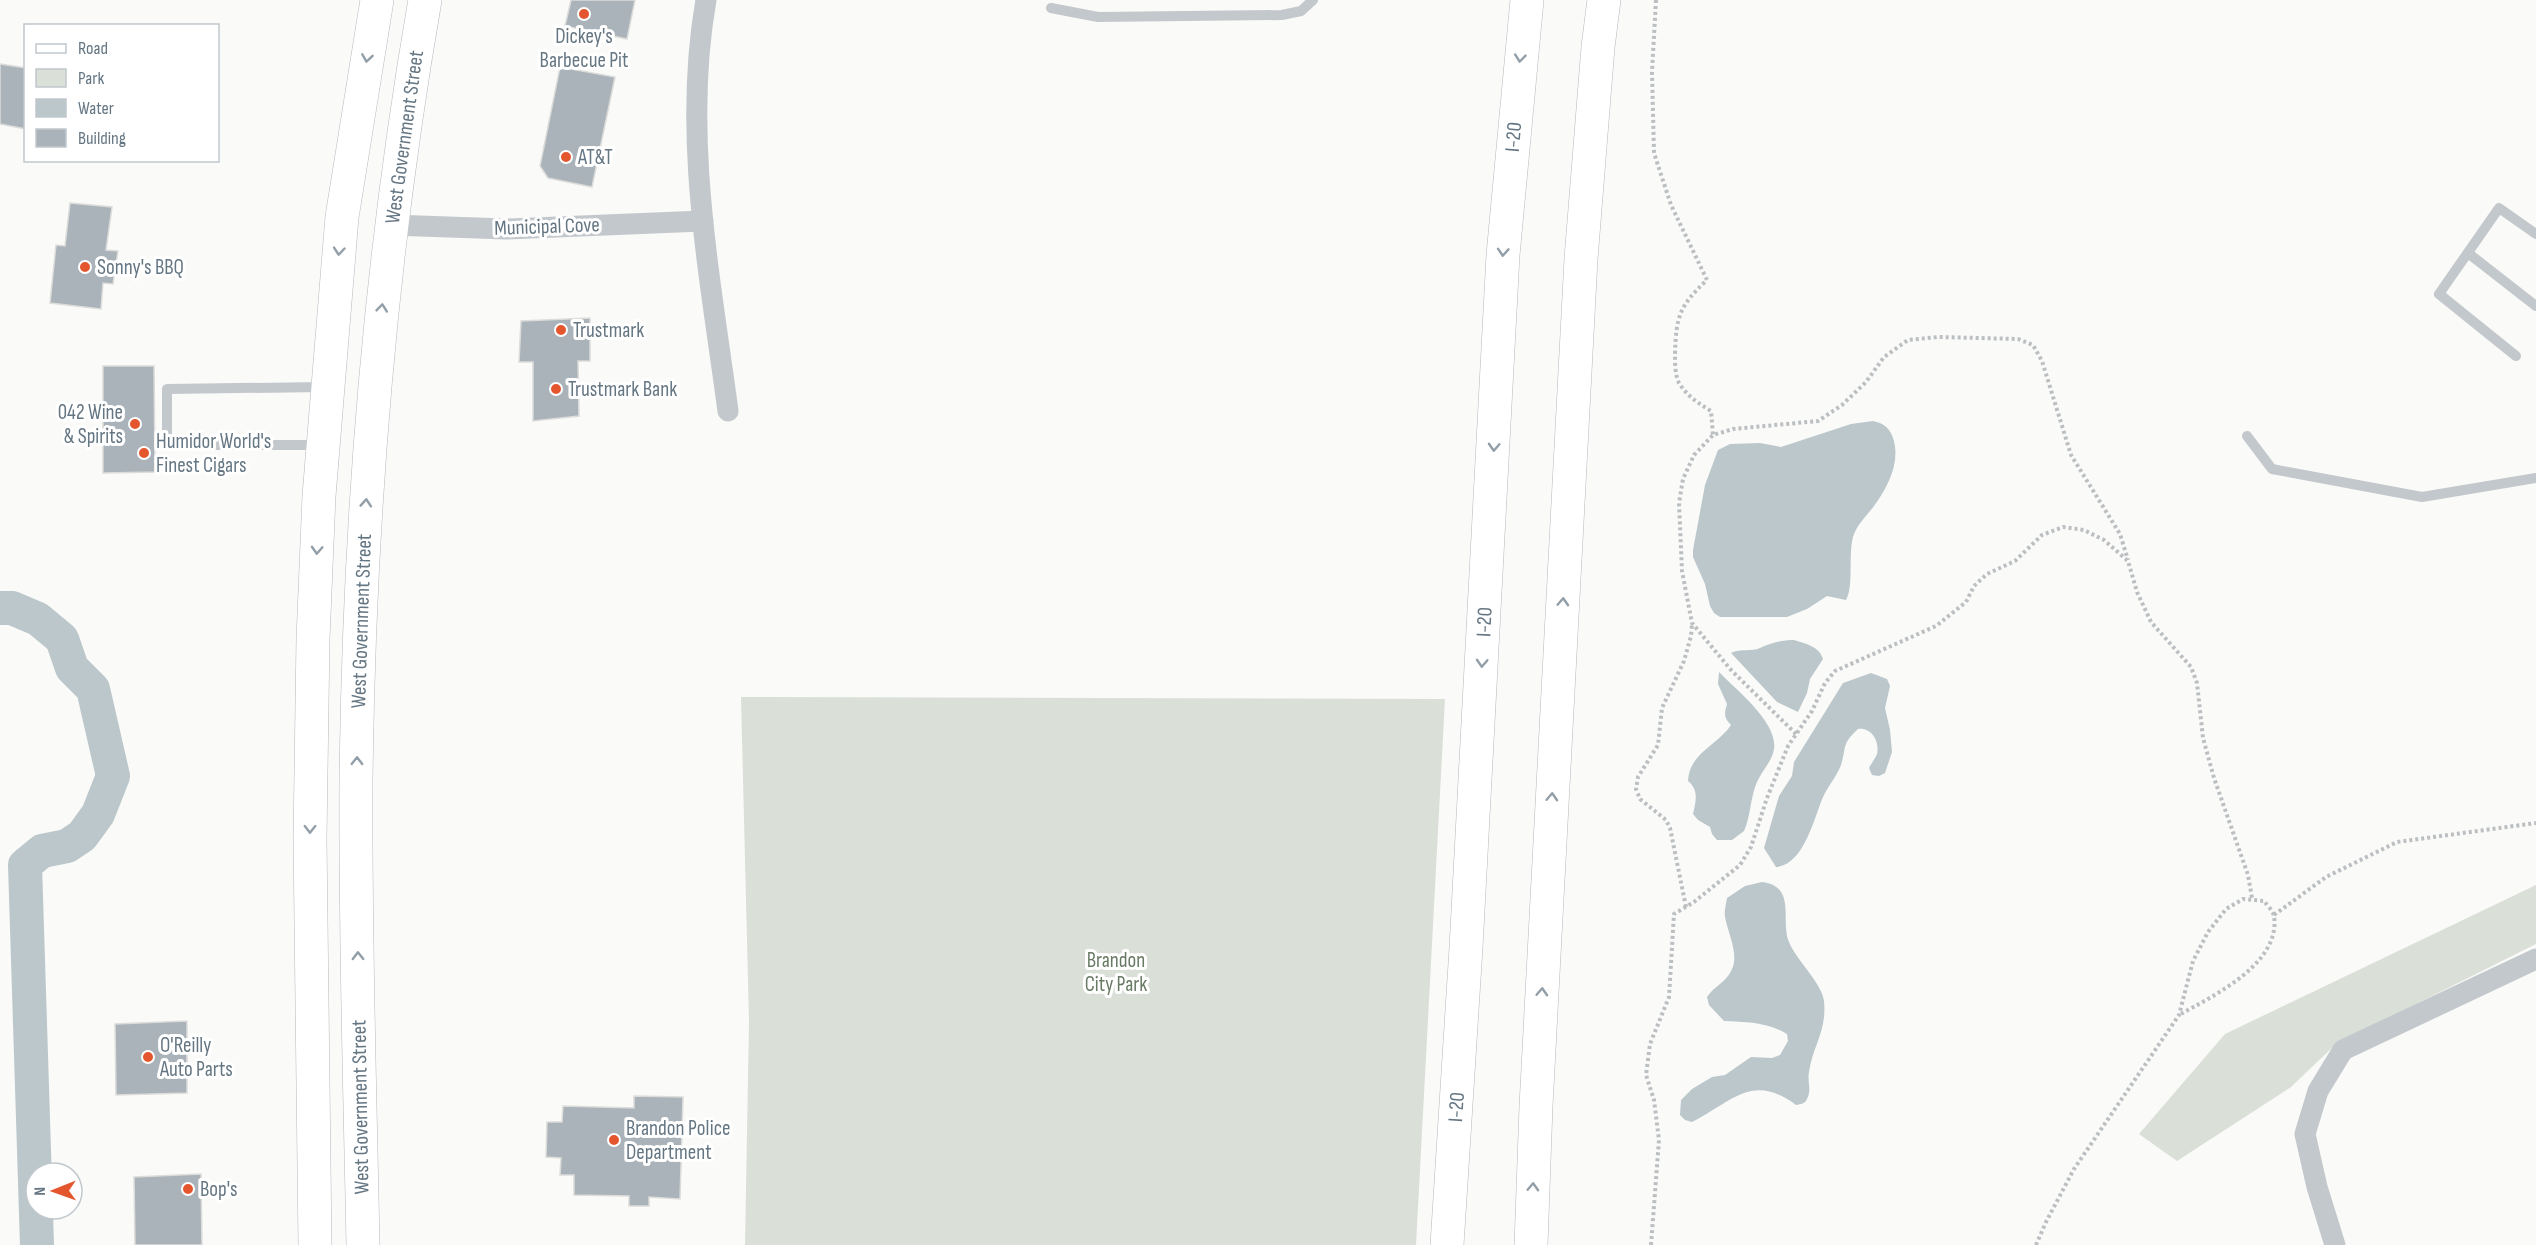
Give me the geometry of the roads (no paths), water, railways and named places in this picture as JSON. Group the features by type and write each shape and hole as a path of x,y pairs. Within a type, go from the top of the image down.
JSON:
{"main road":[{"path":"315,1245 310,839 313,639 323,445 342,217 377,0"},
{"name":"West Government Street","path":"363,1245 356,782 365,524 375,381 391,225 425,0"},
{"name":"I-20","path":"1447,1245 1466,948 1503,255 1527,0"},
{"path":"1531,1245 1580,271 1598,47 1604,0"},
{"path":"342,217 391,225"},
{"path":"312,988 358,988"}],"street":[{"path":"706,0 699,37 696,84 703,221 728,411"},
{"name":"Municipal Cove","path":"391,225 506,229 703,221"},
{"path":"2335,1245 2317,1187 2306,1134 2318,1091 2343,1050 2536,959"}],"lane":[{"path":"1051,8 1098,17 1282,15 1300,10 1313,0"},
{"path":"2516,356 2439,294 2499,208 2536,234"},
{"path":"2468,253 2536,306"},
{"path":"323,445 167,445 167,389 327,387"},
{"path":"2247,436 2272,469 2422,497 2536,478"}],"water":[{"path":"1873,421 1886,427 1892,434 1895,447 1894,465 1884,491 1859,524 1853,537 1850,587 1846,600 1827,596 1807,609 1787,617 1720,617 1714,613 1693,557 1693,550 1705,485 1718,450 1730,444 1760,443 1781,447 1851,424"},
{"path":"1794,640 1815,648 1823,659 1810,679 1807,693 1798,712 1777,702 1731,653 1757,649 1780,641"},
{"path":"1719,672 1763,718 1773,739 1774,749 1755,788 1744,831 1732,840 1717,840 1710,827 1693,814 1695,792 1688,781 1693,763 1731,725 1726,718 1727,704 1718,684"},
{"path":"1871,673 1887,679 1890,686 1885,708 1892,752 1885,773 1879,776 1872,775 1869,768 1877,754 1876,740 1867,730 1858,729 1845,746 1841,765 1823,797 1801,850 1786,864 1776,867 1764,848 1779,796 1792,776 1794,762 1843,683"},
{"path":"1762,882 1773,885 1784,897 1789,942 1819,987 1824,1001 1822,1030 1809,1072 1808,1096 1804,1103 1796,1105 1781,1095 1767,1091 1754,1091 1731,1099 1692,1122 1685,1120 1680,1115 1681,1100 1692,1089 1712,1077 1725,1075 1751,1057 1772,1058 1780,1055 1788,1041 1787,1034 1772,1027 1757,1023 1724,1021 1709,1005 1707,997 1727,977 1734,963 1734,950 1725,915 1727,898 1745,886"}],"waterway":[{"path":"0,608 12,608 38,619 62,639 72,668 93,689 113,776 98,814 82,836 67,846 42,851 25,865 37,1245"}],"place":[{"name":"Dickey's Barbecue Pit","path":"584,14"},
{"name":"AT&T","path":"566,157"},
{"name":"Sonny's BBQ","path":"85,267"},
{"name":"Trustmark","path":"561,330"},
{"name":"Trustmark Bank","path":"556,389"},
{"name":"042 Wine & Spirits","path":"135,424"},
{"name":"Humidor World's Finest Cigars","path":"144,453"},
{"name":"O'Reilly Auto Parts","path":"148,1057"},
{"name":"Brandon Police Department","path":"614,1140"},
{"name":"Bop's","path":"188,1189"}],"park label":[{"name":"Brandon City Park","path":"1116,972"}]}
